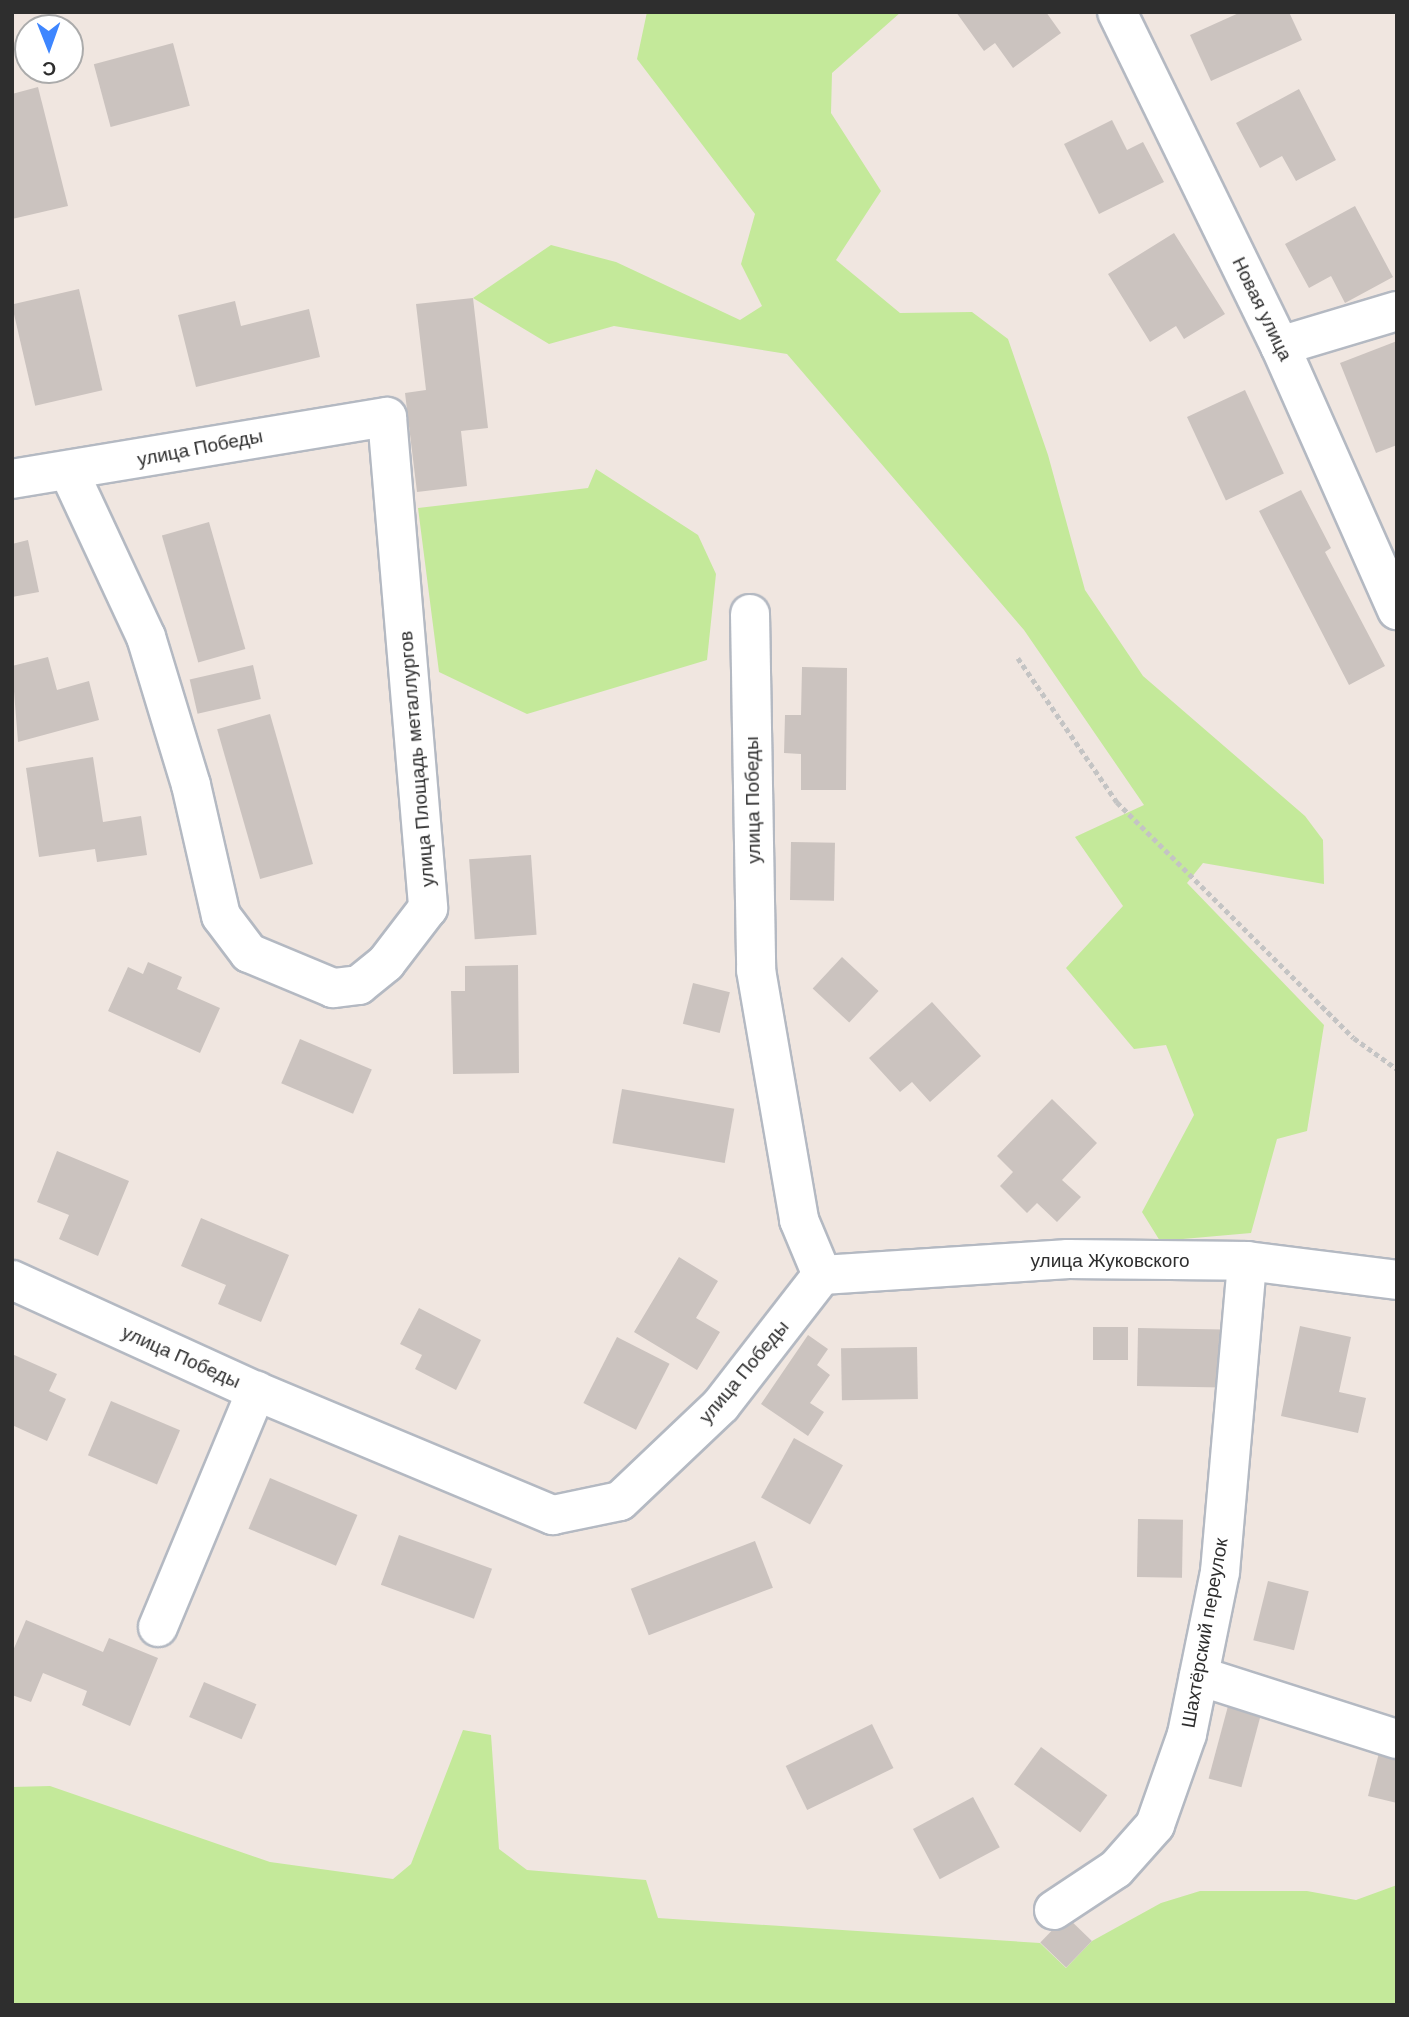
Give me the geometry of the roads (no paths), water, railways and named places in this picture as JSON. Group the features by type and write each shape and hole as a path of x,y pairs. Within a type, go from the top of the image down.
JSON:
{"street":[{"name":"Новая улица","path":"1117,12 1280,346 1397,610"},
{"path":"1280,346 1397,311"},
{"name":"улица Площадь металлургов","path":"69,472 146,637 191,785 221,916 249,953 333,988 359,985 386,963 428,908 387,417"},
{"name":"улица Победы","path":"12,479 69,472 387,417"},
{"name":"улица Победы","path":"12,1280 257,1391 553,1515 620,1500 722,1405 822,1275 799,1220 756,970 750,614"},
{"name":"улица Жуковского","path":"822,1275 1068,1259 1247,1261 1397,1280"},
{"name":"Шахтёрский переулок","path":"1054,1910 1116,1869 1155,1825 1186,1734 1220,1572 1247,1261"},
{"path":"158,1626 257,1391"},
{"path":"1199,1676 1397,1738"}]}
